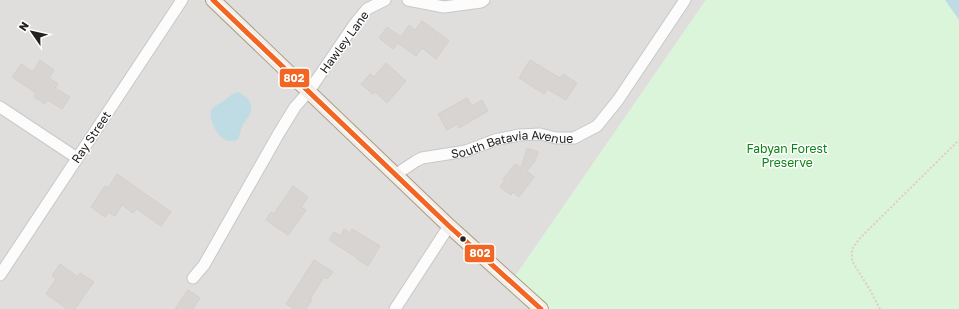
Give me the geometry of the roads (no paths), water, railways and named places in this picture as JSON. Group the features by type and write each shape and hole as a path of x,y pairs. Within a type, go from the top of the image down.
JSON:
{"main road":[{"path":"219,2 395,175 541,309"}],"street":[{"name":"Ray Street","path":"0,275 182,0"},
{"name":"Hawley Lane","path":"193,278 204,265 295,107 309,91 367,9 385,0"},
{"path":"408,0 444,7 481,2 484,0"},
{"name":"South Batavia Avenue","path":"395,175 422,158 466,151 495,140 519,134 540,134 556,138 574,138 597,126 618,100 685,0"},
{"path":"0,107 77,158"},
{"path":"395,309 449,226"}],"water":[{"path":"945,0 959,0 959,20"},
{"path":"238,92 245,96 250,102 251,112 243,124 238,139 232,141 226,140 216,131 213,125 211,119 212,109 231,95"}],"park label":[{"name":"Fabyan Forest Preserve","path":"787,155"}]}
